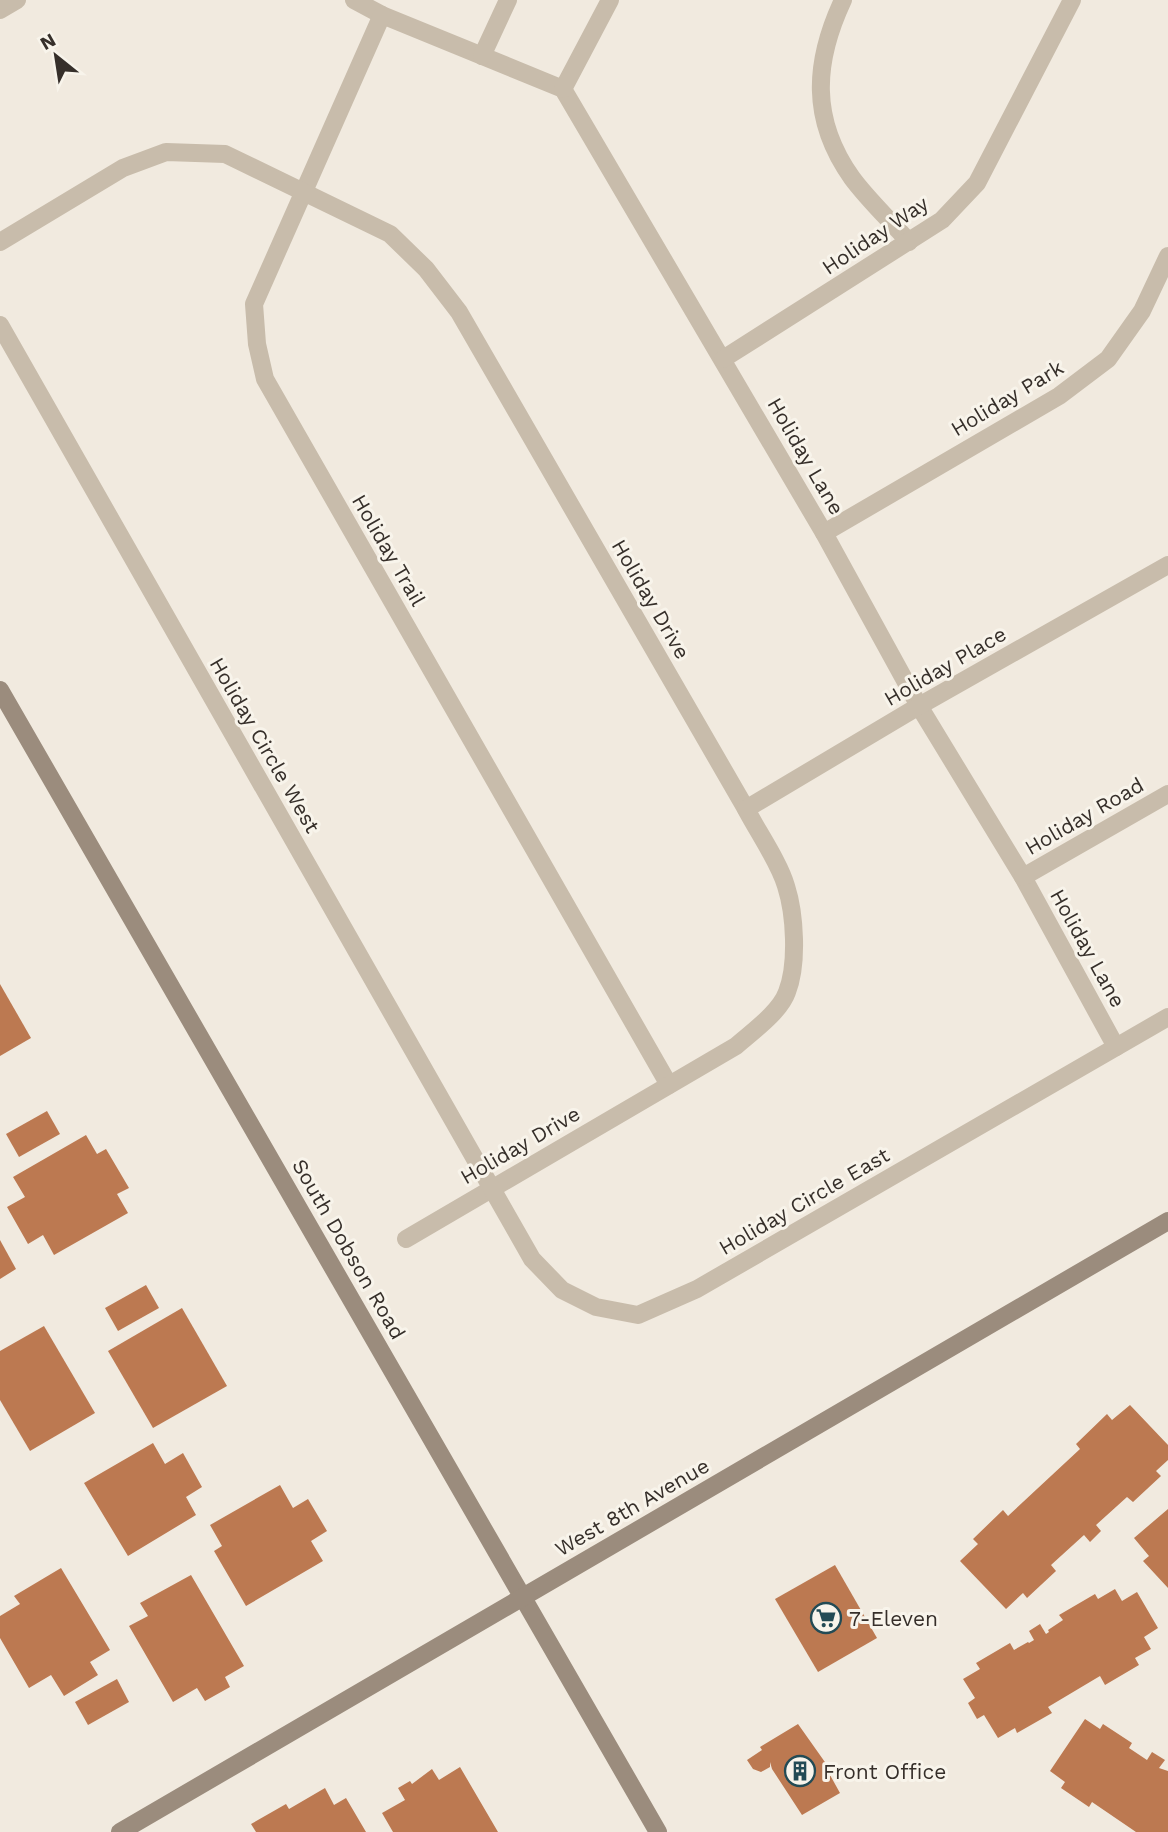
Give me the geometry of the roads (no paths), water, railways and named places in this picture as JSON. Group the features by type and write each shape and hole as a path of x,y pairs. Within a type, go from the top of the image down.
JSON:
{"main road":[{"name":"South Dobson Road","path":"0,690 658,1832"},
{"name":"West 8th Avenue","path":"120,1832 1168,1221"}],"lane":[{"path":"0,10 17,0"},
{"path":"354,0 382,15 563,89 610,0"},
{"path":"482,56 508,0"},
{"path":"843,0 830,27 819,79 823,121 852,178 909,242"},
{"name":"Holiday Way","path":"723,359 942,220 977,183 1072,0"},
{"name":"Holiday Trail","path":"382,15 254,304 257,344 265,379 668,1085"},
{"name":"Holiday Lane","path":"563,89 824,533 919,706 1023,877 1116,1047"},
{"name":"Holiday Drive","path":"0,242 123,168 166,152 225,154 390,234 426,270 459,312 746,809 786,884 793,941 787,993 764,1023 736,1046 406,1239"},
{"name":"Holiday Park","path":"824,533 1059,396 1108,359 1142,311 1168,256"},
{"name":"Holiday Circle West","path":"0,325 491,1188"},
{"name":"Holiday Place","path":"746,809 919,706 1168,565"},
{"name":"Holiday Road","path":"1023,877 1168,794"},
{"name":"Holiday Circle East","path":"491,1188 532,1259 562,1290 596,1307 638,1315 697,1289 1168,1017"}],"place":[{"name":"7-Eleven","path":"826,1618"},
{"name":"Front Office","path":"800,1771"}]}
